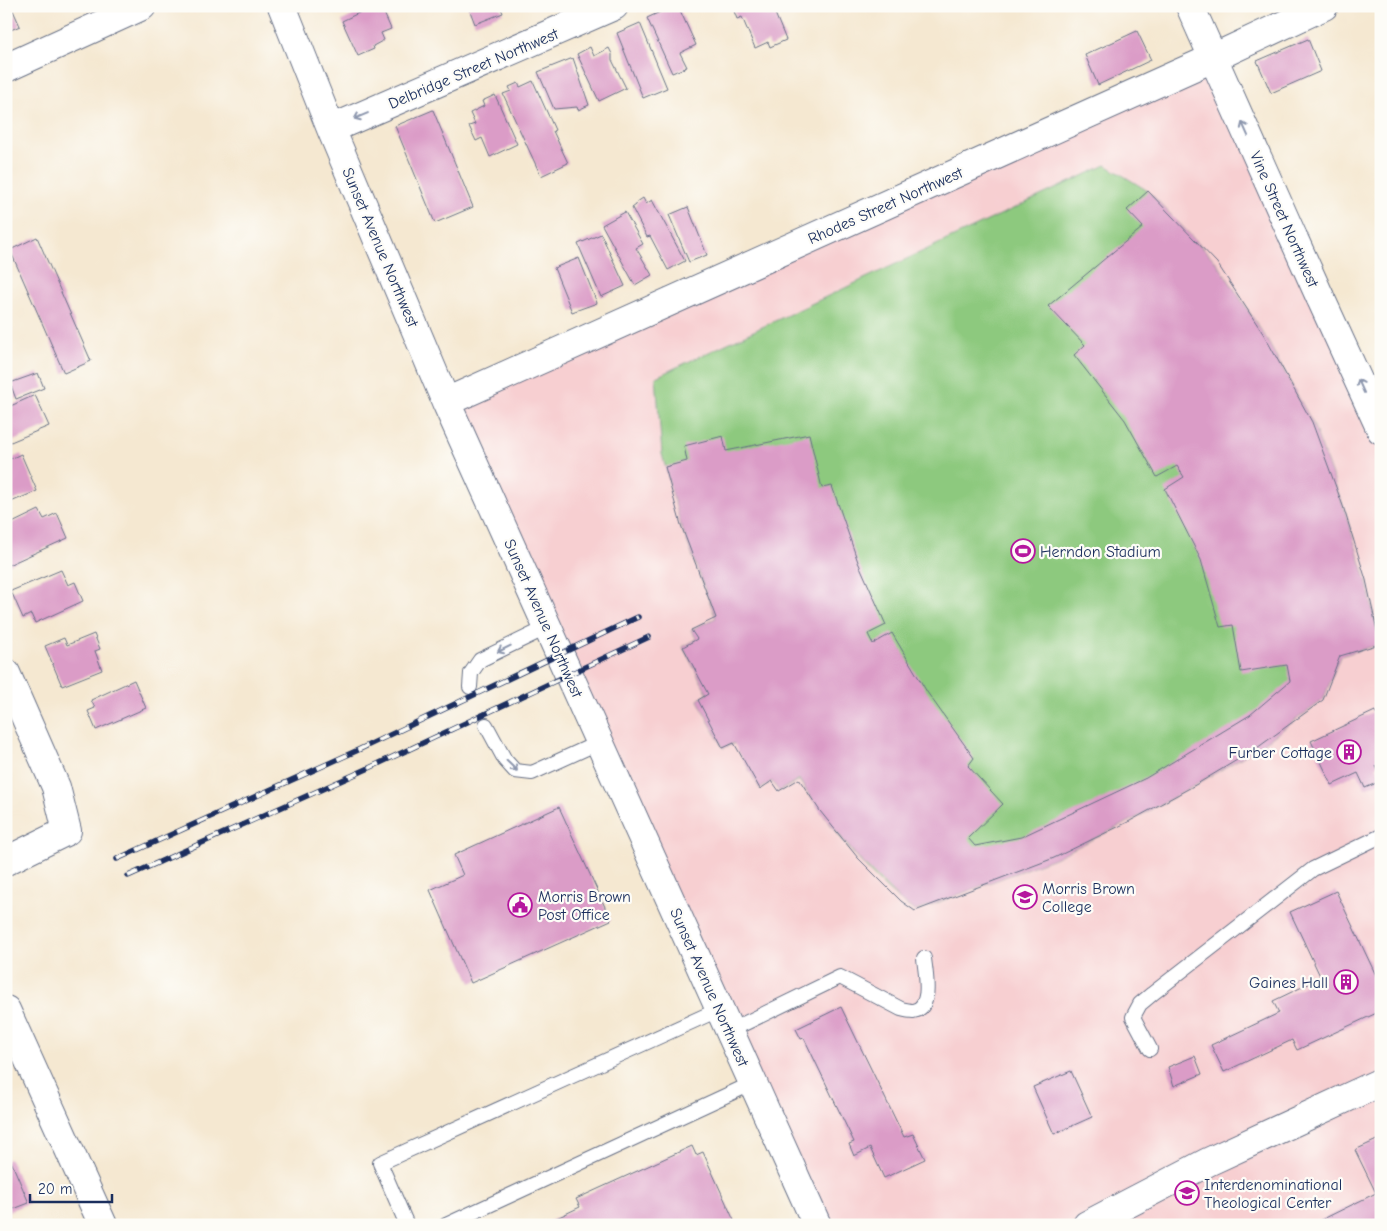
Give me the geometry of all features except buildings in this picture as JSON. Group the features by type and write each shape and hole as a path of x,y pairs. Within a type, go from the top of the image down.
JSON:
{"street":[{"path":"6,68 142,6"},
{"name":"Sunset Avenue Northwest","path":"282,6 331,129 446,402 817,1225"},
{"name":"Delbridge Street Northwest","path":"331,129 614,6"},
{"name":"Vine Street Northwest","path":"1190,6 1381,430"},
{"name":"Rhodes Street Northwest","path":"446,402 1213,58 1324,6"},
{"path":"6,673 56,787 67,831 6,862"},
{"path":"6,1010 103,1225"},
{"path":"1087,1225 1208,1162 1381,1082"}],"lane":[{"path":"470,687 471,673 480,660 548,627"},
{"path":"486,725 505,760 515,772 532,773 600,742"},
{"path":"1150,1050 1133,1017 1140,1004 1313,869 1381,836"},
{"path":"407,1225 380,1163 725,1020 840,977 901,1009 912,1011 918,1009 925,1002 928,987 924,958"},
{"path":"446,1225 753,1083"}],"shaded area":[{"name":"Morris Brown College","path":"1213,58 1381,429 1381,1225 817,1225 446,402"}],"green space":[{"name":"Herndon Stadium","path":"1106,165 1148,191 1217,263 1264,335 1312,422 1343,506 1366,580 1380,644 1340,656 1323,700 1257,748 1197,784 1130,821 1054,858 915,911 866,868 837,833 799,780 779,791 772,781 760,789 735,743 723,748 698,700 708,694 683,647 697,639 691,630 716,618 681,525 662,454 656,377"}],"railway":[{"path":"117,859 356,751 638,617"},
{"path":"128,876 367,769 649,637"}],"place":[{"name":"Herndon Stadium","path":"1023,551"},
{"name":"Furber Cottage","path":"1349,752"},
{"name":"Morris Brown College","path":"1025,897"},
{"name":"Morris Brown Post Office","path":"520,905"},
{"name":"Gaines Hall","path":"1346,982"},
{"name":"Interdenominational Theological Center","path":"1187,1193"}]}
